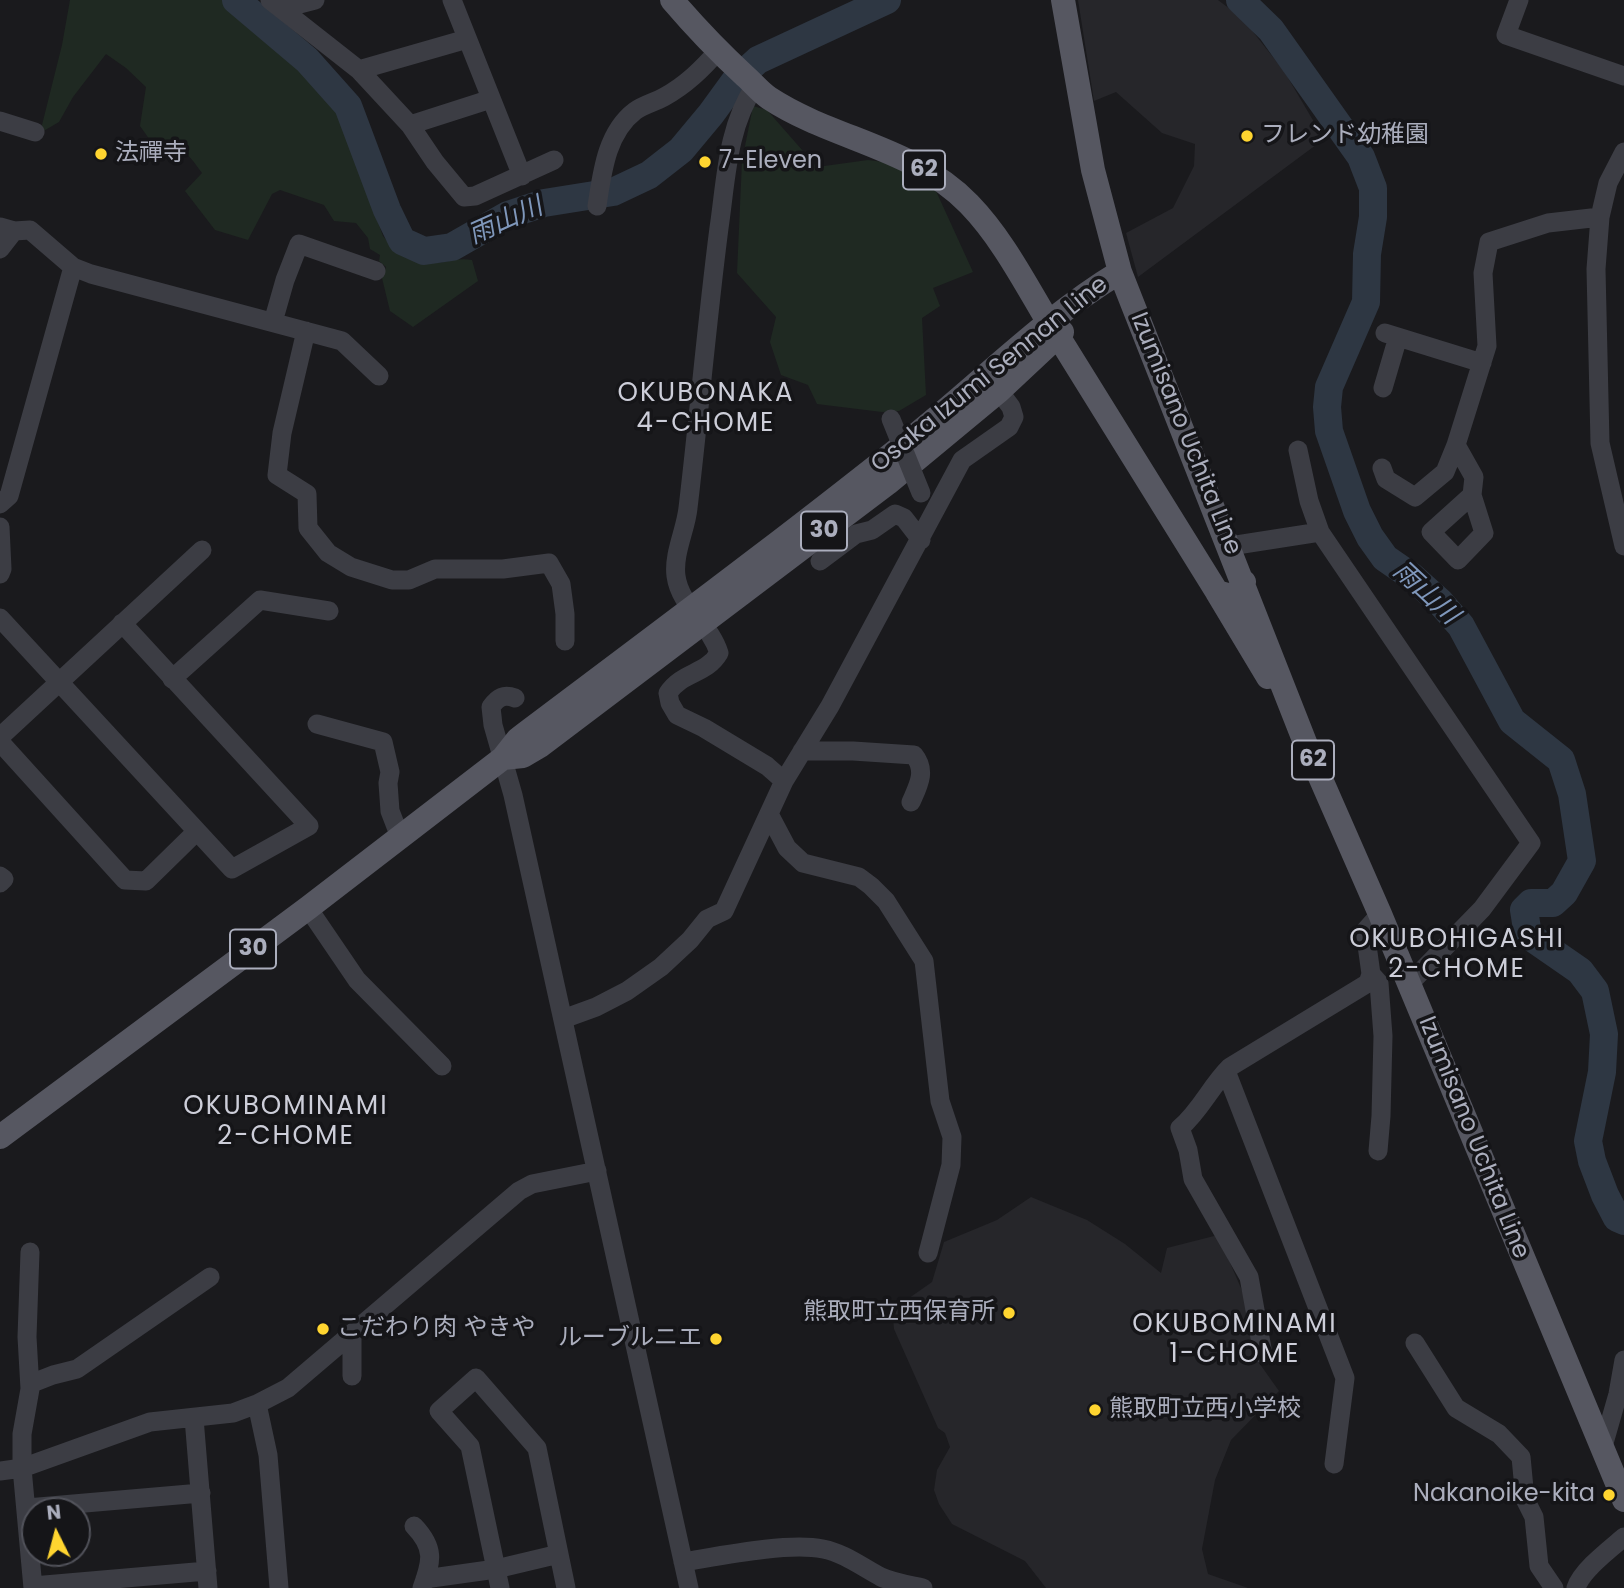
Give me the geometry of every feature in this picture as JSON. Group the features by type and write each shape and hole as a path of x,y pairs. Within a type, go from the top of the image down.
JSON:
{"main road":[{"name":"Izumisano Uchita Line","path":"671,0 738,70 768,97 807,118 901,156 941,180 968,203 987,224 1007,254 1217,592 1228,595 1238,593 1244,582"},
{"name":"Izumisano Uchita Line","path":"1063,0 1093,170 1121,272 1307,745 1624,1500"},
{"name":"Osaka Izumi Sennan Line","path":"0,1137 308,908 503,758 523,756 540,746 919,432 1053,330 1121,272"},
{"name":"Osaka Izumi Sennan Line","path":"696,616 888,483 999,391 1053,330"},
{"name":"62","path":"1217,592 1307,745"}],"street":[{"path":"283,5 315,0"},
{"path":"452,0 522,176"},
{"path":"1519,0 1506,35 1624,76"},
{"path":"283,5 359,70 410,125 435,162 464,197 475,196 554,160"},
{"path":"359,70 467,39"},
{"path":"597,206 606,155 620,128 634,112 666,96 693,78 738,70 738,119 728,162 711,291 688,512 675,571 678,588 715,639 719,653 712,664 675,682 668,693 677,715 767,765 784,781"},
{"path":"410,125 491,100"},
{"path":"1,126 35,132"},
{"path":"1624,152 1618,174 1608,183 1600,217 1596,269 1598,415 1606,472 1624,546"},
{"path":"1382,468 1386,479 1415,498 1445,472 1456,446 1487,346 1483,273 1489,242 1548,223 1600,217"},
{"path":"0,248 7,229 30,230 73,267 91,274 342,341 379,376"},
{"path":"273,322 299,244 376,271"},
{"path":"0,504 9,496 73,267"},
{"path":"306,331 282,433 277,475 307,494 308,528 328,553 351,567 392,580 409,580 435,569 503,569 549,564 561,584 565,641"},
{"path":"1383,388 1392,335 1482,363"},
{"path":"562,1019 596,1007 627,991 661,967 690,940 707,919 724,911 784,781 830,706 962,460 1009,427 1014,417 1011,407 999,391"},
{"path":"891,419 921,493 939,506"},
{"path":"1456,446 1474,477 1472,495"},
{"path":"1298,450 1309,501 1320,532 1531,843 1482,909 1409,984"},
{"path":"820,561 856,534 872,530 895,514 904,518 921,540"},
{"path":"0,527 0,574"},
{"path":"1230,546 1320,532"},
{"path":"196,832 146,881 125,880 0,740 59,681 202,550"},
{"path":"172,679 260,600 329,611"},
{"path":"0,618 232,869 309,826 122,624"},
{"path":"515,698 507,695 497,698 491,707 493,725 503,758 597,1171 688,1588"},
{"path":"317,724 383,742 390,772 390,811 400,837"},
{"path":"802,751 914,755 922,769 911,802"},
{"path":"769,814 787,848 803,863 859,877 871,886 886,901 925,961 940,1101 951,1137 951,1165 928,1253"},
{"path":"0,876 4,879 0,883"},
{"path":"308,908 357,980 442,1066"},
{"path":"1263,1354 1249,1277 1193,1179 1188,1150 1180,1128 1195,1114 1215,1082 1226,1071 1368,983 1371,974 1365,931 1380,914"},
{"path":"1371,974 1379,983 1383,1037 1378,1151"},
{"path":"1226,1071 1345,1378 1334,1464"},
{"path":"0,1471 22,1468 150,1422 233,1412 257,1404 288,1388 519,1191 532,1184 597,1171"},
{"path":"26,1497 22,1434 30,1384 27,1337 30,1252"},
{"path":"30,1384 77,1369 211,1277"},
{"path":"352,1335 352,1376"},
{"path":"1415,1343 1456,1408 1499,1434 1521,1457 1525,1499 1534,1517 1539,1566 1554,1588"},
{"path":"1602,1450 1618,1394 1624,1360"},
{"path":"498,1579 470,1446 439,1412 476,1378 537,1448 566,1588"},
{"path":"257,1404 268,1455 279,1588"},
{"path":"31,1567 33,1587 207,1580 194,1418"},
{"path":"91,1502 201,1493"},
{"path":"414,1525 426,1538 430,1550 430,1565 424,1584 498,1579 559,1554"},
{"path":"1576,1588 1578,1582 1624,1537"},
{"path":"683,1562 741,1553 821,1548 840,1554 883,1578 923,1588"}],"shaded area":[{"path":"70,0 224,0 304,71 336,109 383,236 388,242 398,252 416,261 432,263 472,260 478,281 413,327 390,311 382,278 386,267 379,261 380,255 370,249 368,238 356,223 334,221 324,205 280,190 272,194 248,240 215,230 185,191 202,173 184,153 157,150 140,126 146,87 106,54 73,97 59,122 40,133"},
{"name":"フレンド幼稚園","path":"1078,0 1218,0 1242,18 1284,71 1324,139 1138,277 1126,233 1173,208 1194,166 1195,144 1162,133 1116,92 1094,101"},
{"path":"753,106 767,110 817,167 868,160 890,163 936,191 973,272 933,288 940,306 922,318 926,395 899,411 882,412 817,404 808,385 781,375 770,342 776,317 737,273 742,161"},
{"name":"熊取町立西小学校","path":"1031,1197 1087,1220 1125,1244 1161,1273 1167,1248 1218,1235 1247,1302 1257,1360 1279,1391 1231,1440 1215,1480 1202,1549 1208,1574 1248,1588 1046,1588 1025,1561 952,1524 939,1504 934,1490 937,1470 950,1447 945,1433 938,1428 894,1329 893,1316 902,1303 932,1282 944,1242 997,1220"}],"waterway":[{"name":"雨山川","path":"236,0 307,60 348,106 387,210 402,241 424,251 452,247 508,215 544,203 613,192 649,175 681,150 735,81 758,60 887,0"},
{"name":"雨山川","path":"1240,0 1271,30 1361,157 1373,188 1366,302 1329,387 1327,407 1329,431 1357,511 1370,537 1385,558 1411,576 1440,602 1461,626 1512,721 1561,760 1572,794 1582,861 1564,893 1553,903 1531,903 1524,910 1528,935 1580,971 1595,991 1604,1034 1602,1072 1588,1141 1592,1161 1605,1195 1617,1218 1624,1221"}],"place":[{"name":"フレンド幼稚園","path":"1247,136"},
{"name":"法禪寺","path":"101,154"},
{"name":"7-Eleven","path":"705,162"},
{"name":"熊取町立西保育所","path":"1009,1313"},
{"name":"こだわり肉 やきや","path":"323,1329"},
{"name":"ルーブルニエ","path":"716,1339"},
{"name":"熊取町立西小学校","path":"1095,1410"},
{"name":"Nakanoike-kita","path":"1609,1495"}],"district":[{"name":"OKUBONAKA 4-CHOME","path":"706,409"},
{"name":"OKUBOHIGASHI 2-CHOME","path":"1457,955"},
{"name":"OKUBOMINAMI 2-CHOME","path":"286,1122"},
{"name":"OKUBOMINAMI 1-CHOME","path":"1235,1340"}]}
